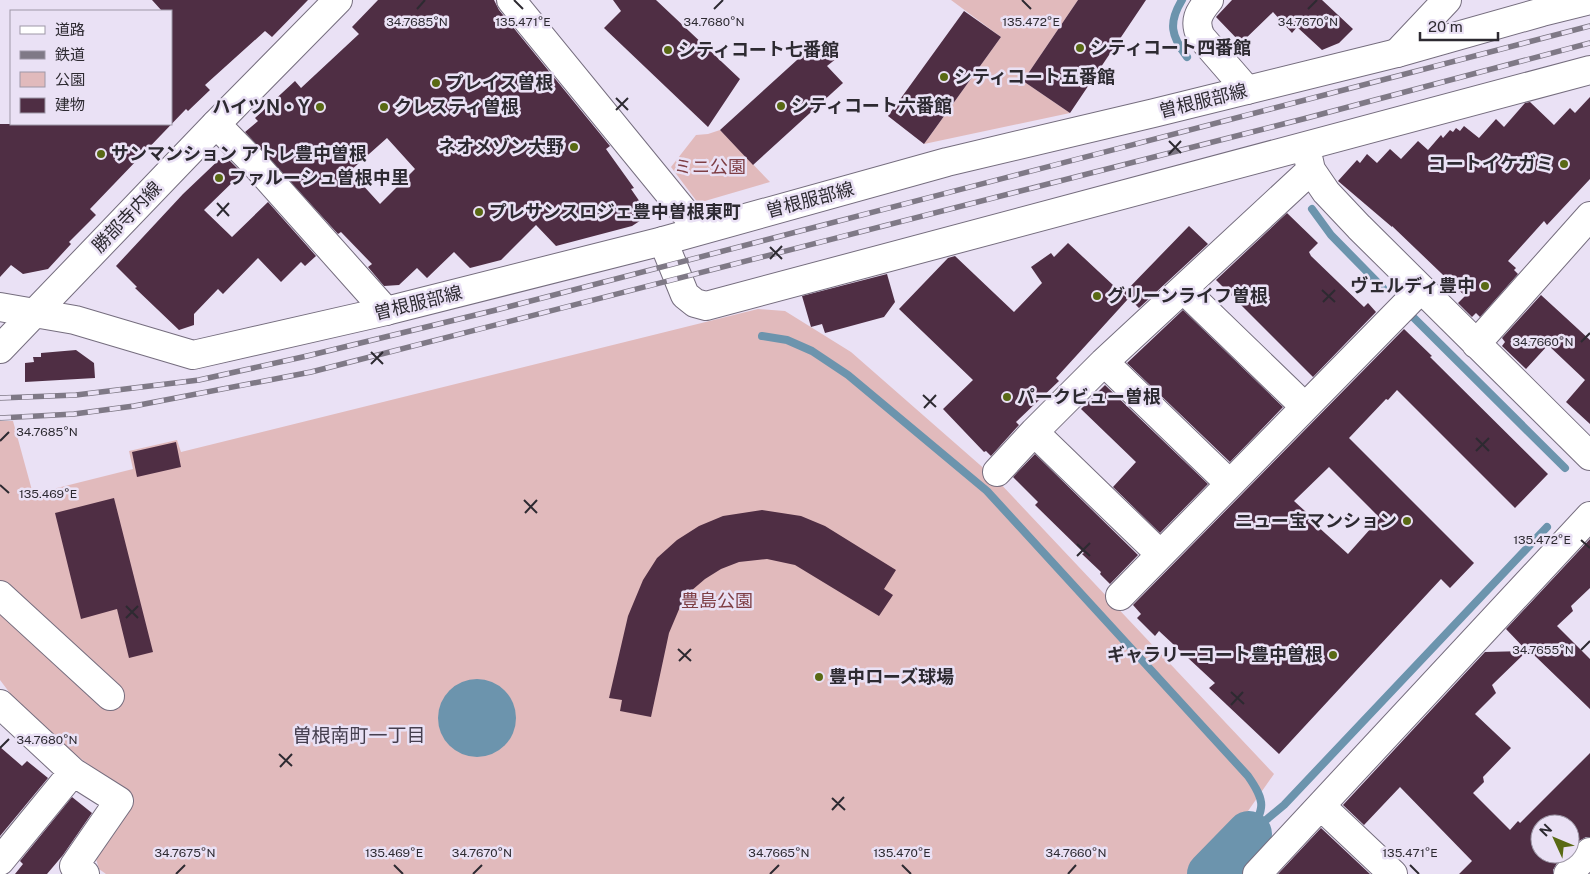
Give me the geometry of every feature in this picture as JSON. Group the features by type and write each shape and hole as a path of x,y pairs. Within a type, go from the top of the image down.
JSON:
{"street":[{"name":"勝部寺内線","path":"0,349 338,0"},
{"path":"511,0 699,230"},
{"path":"1209,0 1197,16 1198,32 1247,90"},
{"path":"1397,53 1447,0"},
{"name":"曽根服部線","path":"0,307 75,320 193,355 386,311 663,241 947,162 1397,53 1590,0"},
{"path":"663,241 685,295 694,303 706,306 1308,158 1590,70"},
{"path":"216,124 255,164 386,311"},
{"path":"997,472 1104,362 1183,289 1308,158"},
{"path":"1308,158 1326,192 1408,302 1476,344 1590,456"},
{"path":"1476,344 1590,216"},
{"path":"1183,289 1304,406"},
{"path":"1120,596 1304,406 1408,302"},
{"path":"1104,362 1229,483"},
{"path":"1034,432 1160,554"},
{"path":"1257,874 1590,516"},
{"path":"0,595 110,696"},
{"path":"0,706 73,772 119,801 75,872"},
{"path":"0,861 73,772"},
{"path":"1321,806 1393,874"},
{"path":"1568,874 1590,852"}],"green space":[{"path":"951,0 1078,0 1023,81 1070,113 924,144 1001,37"},
{"name":"ミニ公園","path":"720,130 770,182 698,203 671,167 696,135"},
{"name":"豊島公園","path":"758,309 785,311 851,352 996,479 1274,774 1241,821 1189,874 106,874 99,869 96,859 134,799 31,721 0,680 0,421 13,421 33,494 133,469 129,451 177,440 181,452"}],"water":[{"path":"477,679 492,682 504,691 513,703 516,718 513,733 504,745 492,754 477,757 462,754 450,745 441,733 438,718 441,703 450,691 462,682"}],"building":[{"path":"152,0 308,0 272,37 265,31 205,85 210,90 188,111 186,109 172,124 172,10 161,10"},
{"path":"378,0 494,0 499,10 610,146 606,149 634,188 631,189 649,215 632,226 556,246 536,225 501,260 470,268 454,252 427,278 417,268 399,285 384,286 368,267 372,264 341,232 338,234 245,132 258,121 255,118 295,81 301,88 359,34 352,27","holes":["387,138 415,169 380,204 350,171"]},
{"name":"シティコート七番館","path":"613,0 656,0 740,79 708,127 604,28 621,11"},
{"name":"シティコート四番館","path":"1078,0 1146,0 1070,113 1023,81"},
{"path":"1232,0 1322,0 1353,29 1339,43 1322,50 1297,27 1292,33 1273,12 1241,43 1216,17"},
{"name":"シティコート五番館","path":"964,11 1001,37 924,144 888,116"},
{"name":"シティコート六番館","path":"819,40 837,58 827,66 843,83 753,165 720,130"},
{"path":"1590,97 1590,179 1547,225 1544,221 1508,261 1516,268 1514,270 1518,274 1480,317 1476,313 1472,317 1458,303 1465,296 1392,226 1338,181 1357,160 1360,163 1367,154 1377,163 1390,149 1401,159 1418,141 1428,150 1441,135 1443,138 1450,130 1453,132 1456,128 1460,131 1464,126 1479,138 1496,119 1504,127 1525,103 1530,102 1554,125 1570,108 1575,113"},
{"path":"0,124 171,125 90,209 96,215 69,242 71,244 48,269 23,274 11,265 0,277"},
{"path":"224,155 242,173 204,210 232,237 268,202 316,256 305,266 301,262 281,282 258,258 223,294 218,289 194,314 194,325 179,330 135,288 137,287 116,266 183,194"},
{"path":"1287,213 1318,243 1309,252 1311,256 1364,307 1368,303 1376,312 1313,377 1216,280"},
{"path":"1189,226 1208,244 1139,308 1124,293"},
{"path":"1068,243 1128,299 1056,378 1059,381 1016,422 1019,425 991,456 986,451 984,452 943,409 973,380 899,309 948,258 955,256 1014,312 1042,283 1031,267 1051,253 1054,257"},
{"path":"887,274 895,302 884,317 825,333 822,324 811,327 802,296"},
{"path":"1541,295 1590,340 1590,424 1566,402 1585,380 1548,345 1526,369 1502,346 1505,342 1502,338"},
{"path":"1183,310 1283,407 1230,462 1127,363"},
{"path":"1404,329 1548,474 1515,508 1397,390 1388,400 1386,399 1349,438 1474,563 1450,588 1441,579 1279,754 1209,688 1215,683 1159,631 1155,636 1137,618 1141,614 1133,605","holes":["1329,467 1380,518 1348,554 1315,524 1317,522 1294,501"]},
{"path":"76,350 94,363 95,378 25,382 25,363 34,362 33,357 41,357 41,353"},
{"path":"1105,385 1208,484 1160,533 1113,487 1136,462 1081,409"},
{"path":"176,442 181,467 137,477 132,452"},
{"path":"1035,454 1138,555 1110,584 1100,574 1101,572 1082,554 1084,553 1035,505 1038,502 1013,477"},
{"path":"114,498 153,652 129,658 117,609 81,619 55,513"},
{"path":"762,510 801,516 825,526 896,570 884,589 893,595 879,616 795,565 767,559 739,562 721,569 705,579 691,591 680,607 669,633 651,717 620,711 622,700 609,698 628,616 643,580 657,558 677,540 699,526 723,516"},
{"path":"1590,539 1590,588 1571,606 1573,611 1557,626 1590,659 1590,709 1533,654 1531,655 1506,629"},
{"path":"1527,651 1492,685 1496,693 1475,714 1511,748 1483,777 1484,782 1473,793 1510,830 1518,821 1520,823 1590,753 1590,837 1580,840 1580,814 1530,814 1530,864 1556,864 1553,874 1459,874 1472,861 1400,787 1364,825 1343,805 1485,652"},
{"path":"0,747 22,766 27,761 48,778 0,836"},
{"path":"72,797 92,813 63,855 47,874 15,874 23,864 20,861"},
{"path":"1321,828 1370,874 1278,874"}],"waterway":[{"path":"1182,0 1175,16 1173,29 1187,57"},
{"path":"1312,209 1331,235 1383,288"},
{"path":"1411,315 1565,468"},
{"path":"762,336 787,340 812,351 848,375 987,491 1248,776 1258,792 1261,805 1258,818 1249,834"},
{"path":"1254,830 1284,805 1547,527"},
{"path":"1210,874 1249,834"}],"railway":[{"path":"0,398 76,395 199,380 307,356 496,310 1590,26"},
{"path":"0,418 74,414 134,406 311,372 1303,119 1590,43"}],"place":[{"name":"シティコート四番館","path":"1080,48"},
{"name":"シティコート七番館","path":"668,50"},
{"name":"シティコート五番館","path":"944,77"},
{"name":"プレイス曽根","path":"436,83"},
{"name":"シティコート六番館","path":"781,106"},
{"name":"ハイツN・Y","path":"320,107"},
{"name":"クレスティ曽根","path":"384,107"},
{"name":"ネオメゾン大野","path":"574,147"},
{"name":"サンマンション アトレ豊中曽根","path":"101,154"},
{"name":"コートイケガミ","path":"1564,164"},
{"name":"ファルーシュ曽根中里","path":"219,178"},
{"name":"プレサンスロジェ豊中曽根東町","path":"479,212"},
{"name":"ヴェルディ豊中","path":"1485,286"},
{"name":"グリーンライフ曽根","path":"1097,296"},
{"name":"パークビュー曽根","path":"1007,397"},
{"name":"ニュー宝マンション","path":"1407,521"},
{"name":"ギャラリーコート豊中曽根","path":"1333,655"},
{"name":"豊中ローズ球場","path":"819,677"}],"district":[{"name":"曽根南町一丁目","path":"359,735"}]}
